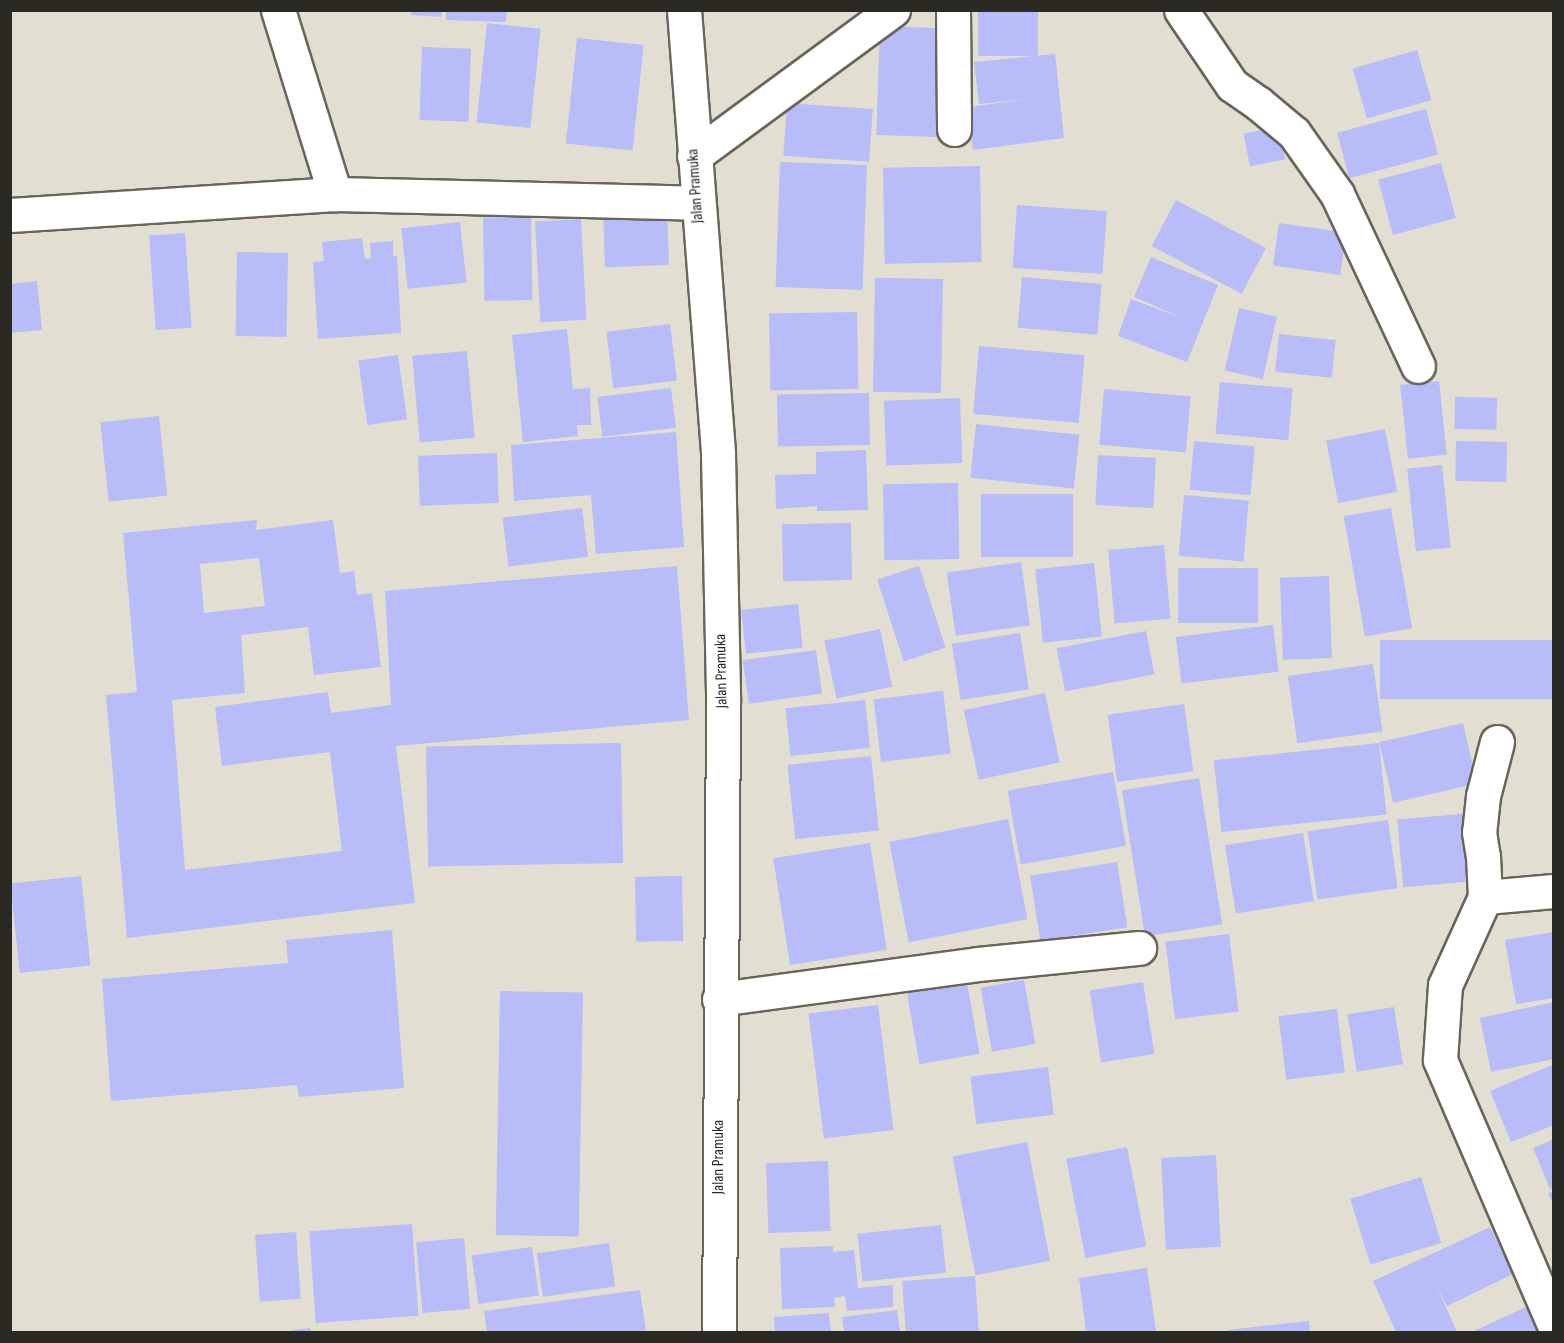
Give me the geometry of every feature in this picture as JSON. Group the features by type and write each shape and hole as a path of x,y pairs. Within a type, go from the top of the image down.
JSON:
{"street":[{"path":"278,10 335,194"},
{"name":"Jalan Pramuka","path":"684,10 718,454 723,702 719,999 719,1332"},
{"path":"694,156 893,10"},
{"path":"953,10 954,129"},
{"path":"1181,10 1232,85 1294,133 1336,194 1418,366"},
{"path":"10,215 335,194 698,203"},
{"path":"1497,742 1483,796 1479,832 1485,897 1445,985 1440,1060 1554,1326"},
{"path":"1485,897 1554,891"},
{"path":"719,999 978,964 1139,948"}],"building":[{"path":"411,10 442,10 441,17 411,15"},
{"path":"446,10 507,10 506,22 446,20"},
{"path":"978,10 1038,10 1038,56 978,56"},
{"path":"487,23 541,29 530,128 477,122"},
{"path":"880,26 941,28 937,137 876,135"},
{"path":"577,38 644,45 633,150 566,143"},
{"path":"422,47 471,49 468,122 419,120"},
{"path":"1417,50 1431,100 1367,118 1353,68"},
{"path":"1055,54 1064,138 973,150 968,107 1029,99 979,104 974,62"},
{"path":"787,103 873,109 869,162 783,156"},
{"path":"1426,109 1438,154 1349,178 1337,133"},
{"path":"1279,127 1285,159 1250,166 1244,134"},
{"path":"780,162 867,165 863,290 776,287"},
{"path":"1441,163 1456,218 1393,235 1378,180"},
{"path":"980,166 982,262 885,264 883,168"},
{"path":"1176,200 1266,248 1242,294 1152,246"},
{"path":"1017,205 1107,211 1102,274 1013,268"},
{"path":"667,209 669,265 605,267 603,211"},
{"path":"531,217 532,300 484,301 483,218"},
{"path":"581,219 586,320 540,322 535,221"},
{"path":"460,222 466,283 408,289 401,228"},
{"path":"1279,223 1346,232 1340,275 1273,266"},
{"path":"185,233 192,328 156,330 149,236"},
{"path":"362,238 365,259 371,258 370,243 393,241 393,256 397,256 401,333 318,339 313,262 324,261 322,242"},
{"path":"237,252 288,253 287,337 236,336"},
{"path":"1151,257 1218,285 1187,362 1118,336 1131,299 1185,319 1134,297"},
{"path":"1022,277 1102,284 1097,335 1018,328"},
{"path":"875,278 943,279 941,393 873,392"},
{"path":"37,281 42,330 10,333 10,284"},
{"path":"1239,308 1277,317 1263,379 1225,370"},
{"path":"857,312 858,389 770,391 769,314"},
{"path":"670,324 677,381 613,388 606,332"},
{"path":"567,329 573,389 590,388 591,425 577,425 578,436 523,442 512,335"},
{"path":"1279,334 1336,340 1332,378 1275,372"},
{"path":"979,346 1085,355 1079,423 973,414"},
{"path":"467,351 475,438 420,442 412,356"},
{"path":"398,355 407,419 367,425 358,361"},
{"path":"1439,381 1447,455 1408,459 1400,385"},
{"path":"1220,382 1293,388 1288,440 1215,434"},
{"path":"671,388 676,428 602,437 598,397"},
{"path":"1104,389 1191,397 1186,452 1099,445"},
{"path":"869,393 870,445 778,447 777,395"},
{"path":"1455,397 1497,398 1496,430 1454,429"},
{"path":"960,398 962,463 886,466 884,401"},
{"path":"159,416 167,496 109,502 100,422"},
{"path":"976,424 1079,435 1074,489 970,478"},
{"path":"1385,429 1397,492 1338,503 1326,440"},
{"path":"676,432 684,547 596,554 591,495 514,501 511,445"},
{"path":"1194,441 1255,446 1250,495 1190,490"},
{"path":"1456,441 1507,442 1506,482 1455,481"},
{"path":"866,450 868,510 817,511 817,506 776,509 775,475 816,474 816,452"},
{"path":"497,453 499,503 420,506 418,456"},
{"path":"1098,455 1156,458 1153,508 1095,505"},
{"path":"1442,465 1451,548 1416,551 1407,469"},
{"path":"958,483 959,559 884,560 883,484"},
{"path":"981,494 1073,494 1073,557 981,557"},
{"path":"1184,495 1249,501 1243,561 1179,556"},
{"path":"582,508 588,557 509,566 503,518"},
{"path":"1391,508 1412,628 1365,636 1344,516"},
{"path":"257,520 256,530 333,520 340,573 354,571 357,595 372,593 381,667 314,675 308,627 241,635 245,693 172,700 185,870 342,851 330,752 222,766 215,707 328,692 331,713 391,705 385,591 677,566 689,720 396,746 415,903 127,938 106,695 137,692 123,533","holes":["259,558 265,606 204,613 200,564"]},
{"path":"851,523 852,580 783,581 782,524"},
{"path":"1164,545 1170,619 1115,624 1108,550"},
{"path":"1021,562 1030,625 956,636 947,572"},
{"path":"1094,563 1102,637 1043,643 1035,569"},
{"path":"919,566 946,648 904,661 877,580"},
{"path":"1178,568 1258,568 1258,623 1178,623"},
{"path":"1329,576 1332,658 1283,660 1280,578"},
{"path":"798,604 803,648 746,654 741,610"},
{"path":"1273,625 1279,672 1181,684 1176,637"},
{"path":"880,629 892,687 837,699 824,641"},
{"path":"1146,631 1154,674 1065,692 1057,648"},
{"path":"1020,633 1029,689 961,700 952,644"},
{"path":"1380,640 1554,640 1554,699 1380,699"},
{"path":"816,650 822,694 749,704 743,660"},
{"path":"1373,664 1382,731 1297,743 1288,676"},
{"path":"943,691 951,754 881,762 874,700"},
{"path":"1045,693 1060,762 979,780 964,710"},
{"path":"865,700 870,748 790,756 785,708"},
{"path":"1184,704 1193,771 1117,782 1108,715"},
{"path":"1463,723 1477,783 1393,803 1379,742"},
{"path":"621,743 623,863 428,866 426,746"},
{"path":"1379,743 1387,815 1221,832 1214,760"},
{"path":"871,756 879,831 795,839 787,765"},
{"path":"1113,772 1126,846 1021,864 1008,791"},
{"path":"1199,778 1222,924 1145,936 1122,790"},
{"path":"1471,813 1477,881 1403,887 1397,819"},
{"path":"1008,819 1027,919 909,942 889,842"},
{"path":"1388,820 1398,888 1317,900 1308,831"},
{"path":"1303,833 1314,901 1236,914 1225,845"},
{"path":"870,843 887,950 790,965 773,858"},
{"path":"1117,862 1127,927 1040,941 1030,876"},
{"path":"81,876 90,966 20,973 10,883"},
{"path":"682,876 683,941 636,942 635,877"},
{"path":"392,930 404,1088 299,1097 297,1085 111,1101 102,979 288,963 286,940"},
{"path":"1554,932 1554,998 1516,1004 1505,940"},
{"path":"1229,934 1239,1011 1175,1019 1165,942"},
{"path":"965,971 980,1054 920,1064 905,982"},
{"path":"1024,980 1035,1044 992,1052 981,988"},
{"path":"1143,982 1154,1054 1101,1063 1090,990"},
{"path":"500,991 583,992 579,1236 496,1235"},
{"path":"1554,1002 1554,1059 1491,1072 1480,1018"},
{"path":"878,1005 893,1130 824,1139 809,1014"},
{"path":"1394,1007 1403,1064 1357,1072 1348,1014"},
{"path":"1337,1009 1345,1073 1286,1080 1278,1016"},
{"path":"1554,1064 1554,1125 1511,1142 1490,1091"},
{"path":"1048,1067 1054,1115 976,1124 971,1077"},
{"path":"1554,1139 1554,1187 1550,1189 1533,1148"},
{"path":"1027,1142 1050,1261 975,1275 952,1157"},
{"path":"1127,1147 1146,1246 1085,1258 1066,1159"},
{"path":"1216,1155 1221,1247 1166,1250 1161,1158"},
{"path":"828,1161 830,1231 768,1233 766,1163"},
{"path":"1421,1177 1441,1243 1370,1265 1350,1199"},
{"path":"1554,1191 1554,1205 1548,1194"},
{"path":"412,1224 418,1316 316,1323 309,1231"},
{"path":"941,1225 946,1273 862,1282 857,1234"},
{"path":"1490,1227 1513,1274 1447,1306 1437,1287 1457,1332 1396,1332 1373,1281"},
{"path":"296,1232 301,1299 260,1302 255,1235"},
{"path":"464,1238 470,1309 422,1313 416,1242"},
{"path":"609,1243 615,1287 543,1297 537,1253"},
{"path":"833,1246 833,1252 854,1250 858,1288 893,1285 893,1307 847,1311 845,1296 834,1298 835,1307 782,1309 780,1248"},
{"path":"532,1247 539,1296 478,1304 472,1255"},
{"path":"1147,1268 1156,1332 1086,1332 1079,1278"},
{"path":"975,1276 979,1332 906,1332 902,1281"},
{"path":"640,1290 646,1332 487,1332 484,1311"},
{"path":"1539,1301 1553,1332 1472,1332"},
{"path":"897,1310 900,1332 844,1332 842,1317"},
{"path":"829,1313 831,1332 775,1332 774,1317"},
{"path":"1309,1321 1310,1332 1228,1332 1228,1330"},
{"path":"310,1328 311,1332 288,1331"}]}
